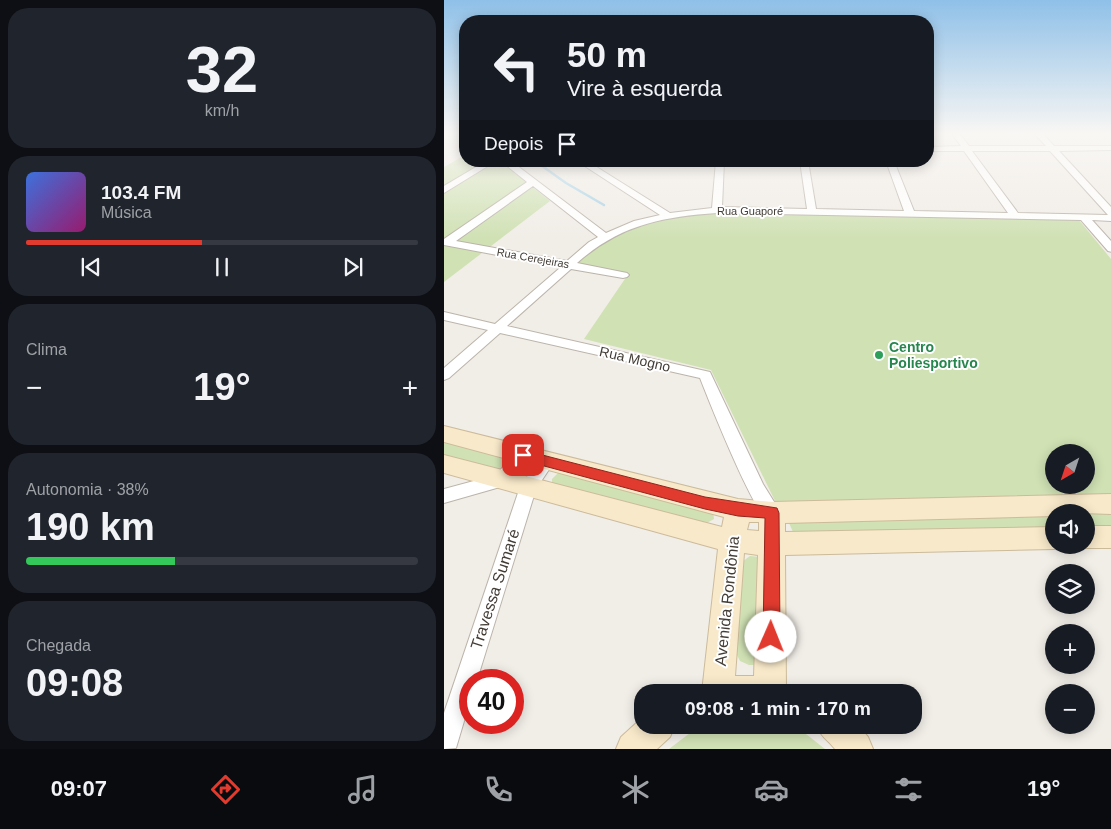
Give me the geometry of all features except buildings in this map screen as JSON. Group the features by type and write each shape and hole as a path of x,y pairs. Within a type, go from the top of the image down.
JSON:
{"street":[{"path":"444,190 479,169"},
{"path":"515,169 605,237"},
{"path":"594,169 667,215"},
{"path":"717,210 720,169"},
{"path":"805,169 812,212"},
{"path":"893,169 910,213"},
{"path":"981,169 1015,216"},
{"path":"1071,169 1111,214"},
{"path":"446,242 532,183"},
{"name":"Rua Guaporé","path":"444,375 577,256 605,237 639,222 667,215 717,210 1111,218"},
{"path":"1084,218 1111,249"},
{"name":"Rua Cerejeiras","path":"446,242 623,275"},
{"name":"Rua Mogno","path":"444,316 704,375 756,488 772,513"},
{"path":"444,434 546,462 738,510 772,513 1111,504"},
{"path":"444,496 501,480 523,455"},
{"path":"528,487 546,462"},
{"path":"444,464 732,541 773,544 1045,538"},
{"name":"Travessa Sumaré","path":"444,748 528,487"},
{"path":"738,510 756,488"},
{"name":"Avenida Rondônia","path":"719,684 732,541 738,510"},
{"path":"770,684 772,513"},
{"path":"1095,538 1111,537"},
{"path":"634,749 649,734"},
{"path":"843,734 856,749"}],"green space":[{"path":"444,169 510,169 550,201 444,282"},
{"name":"Centro Poliesportivo","path":"714,212 1079,220 1111,259 1111,496 777,505 711,370 584,339 629,273 576,263 593,250 624,232 657,221"},
{"path":"444,438 511,458 502,468 497,470 444,455"},
{"path":"560,471 713,511 714,519 703,525 555,484 552,482 552,479"},
{"path":"1112,509 1111,529 1095,529 1095,510"},
{"path":"1045,512 1045,530 798,534 793,532 789,523"},
{"path":"750,556 760,557 755,665 749,665 740,661 737,655 742,562"},
{"path":"689,734 806,734 825,749 669,749"}],"waterway":[{"path":"546,169 604,205"}],"place":[{"name":"Centro Poliesportivo","path":"879,355"}],"route":[{"path":"523,455 705,503 738,510 772,513 771,637"}]}
